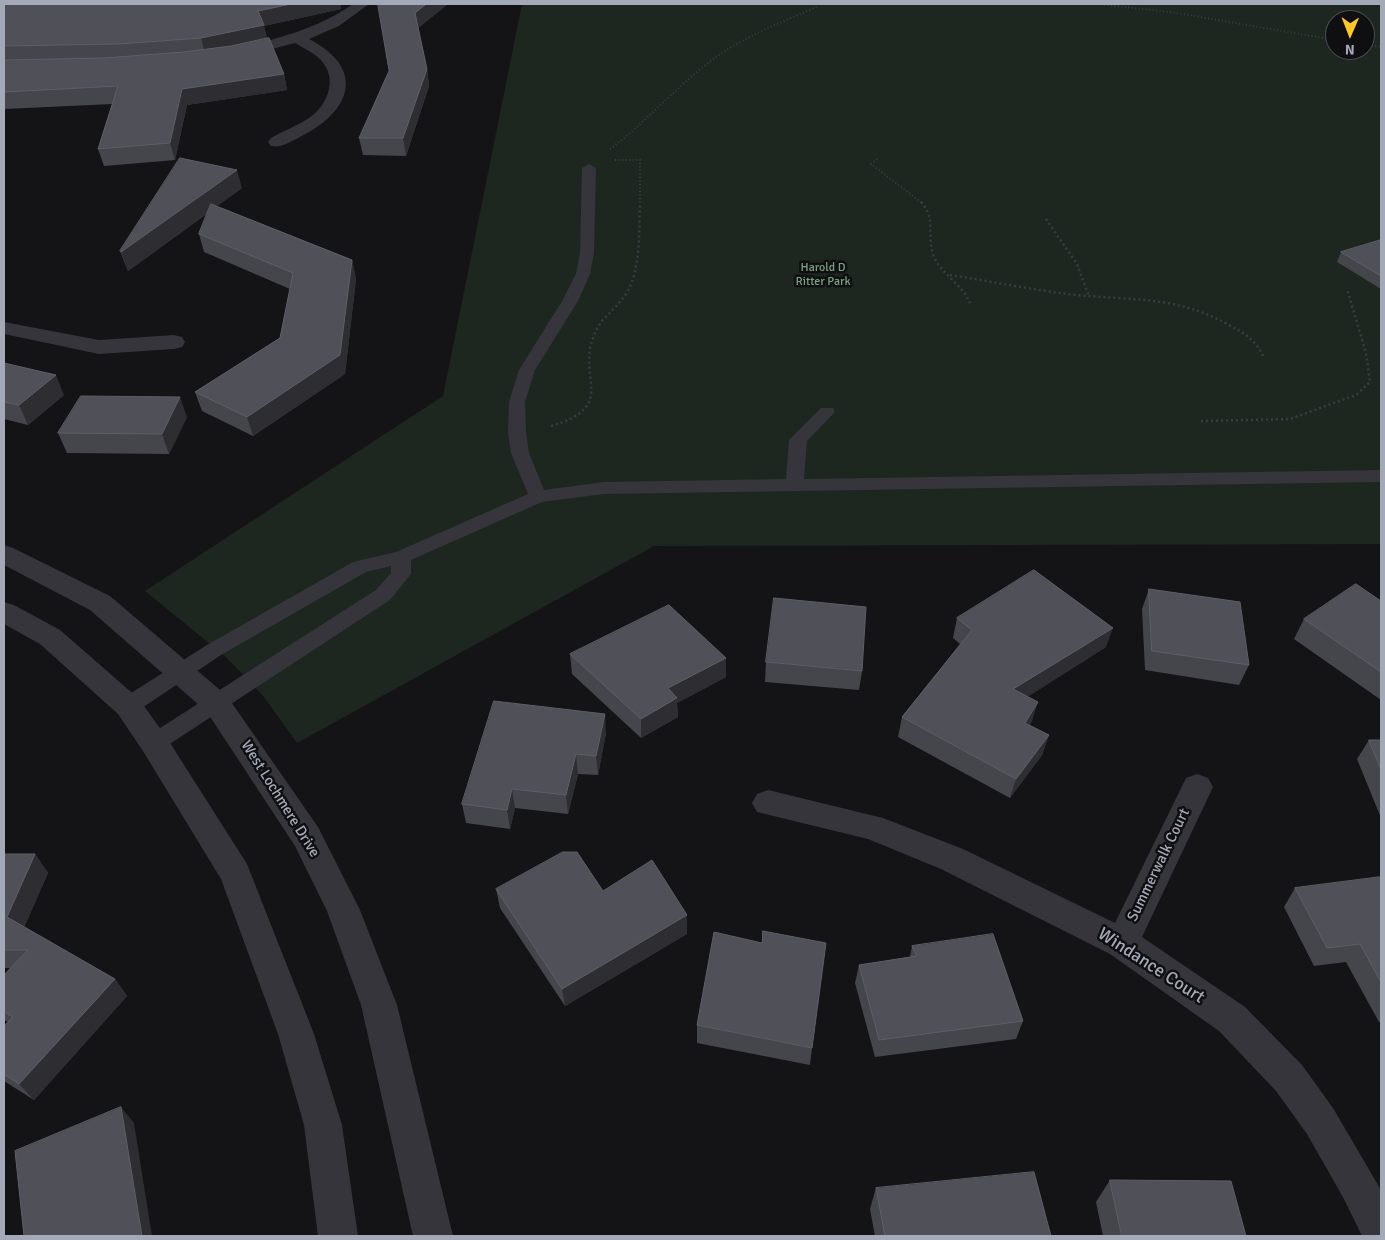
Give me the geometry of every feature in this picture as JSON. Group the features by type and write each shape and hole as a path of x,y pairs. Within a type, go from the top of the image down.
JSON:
{"street":[{"path":"219,56 298,39 329,24 362,4"},
{"path":"276,142 316,122 329,109 336,96 339,83 330,61 298,39"},
{"path":"4,328 99,347 174,342"},
{"name":"West Lochmere Drive","path":"4,554 100,603 218,704 307,837 343,910 379,1005 433,1236"},
{"path":"4,612 50,637 128,706 154,743 234,874 296,1034 323,1125 338,1236"},
{"name":"Summerwalk Court","path":"1122,943 1197,786"},
{"name":"Windance Court","path":"768,803 872,827 952,859 1122,943 1232,1019 1289,1078 1320,1121 1358,1185 1381,1233"}],"lane":[{"path":"538,497 520,453 517,432 517,402 527,370 570,301 583,274 587,253 589,168"},
{"path":"795,484 798,440 827,412"},
{"path":"128,706 214,650 360,567 401,558 538,497 604,488 1381,476"},
{"path":"154,743 218,704 383,595 401,574 401,558"}],"path":[{"path":"589,168 597,158 634,132 686,81 712,60 743,40 816,7 818,4"},
{"path":"1097,4 1171,12 1325,38"},
{"path":"877,159 871,164 879,172 910,193 926,207 932,218 930,246 935,261 968,295 970,303"},
{"path":"1046,219 1079,269 1086,283 1088,294"},
{"path":"950,275 1068,294 1147,299 1181,305 1211,315 1257,343 1263,356"},
{"path":"1201,421 1290,419 1356,396 1370,382 1366,353 1347,289"}],"green space":[{"name":"Harold D Ritter Park","path":"522,4 1381,4 1381,544 654,546 297,743 264,697 226,657 145,591 443,396"}],"building":[{"path":"4,4 291,4 258,11 264,25 201,38 119,44 4,46"},
{"path":"378,4 426,4 415,13 427,69 403,138 359,138 389,71"},
{"path":"269,38 284,74 182,89 170,143 98,149 118,86 4,92 4,60 104,58 184,52 231,46"},
{"path":"180,158 237,170 121,252 120,251"},
{"path":"211,204 352,260 340,355 247,417 195,392 280,338 293,273 199,234"},
{"path":"1381,240 1381,276 1341,252"},
{"path":"4,363 56,375 19,405 4,402"},
{"path":"81,396 180,397 162,434 58,433"},
{"path":"1034,570 1113,628 1013,689 1038,702 1025,723 1049,735 1016,779 902,717 972,630 957,618"},
{"path":"1356,584 1381,601 1381,672 1304,619"},
{"path":"1149,589 1240,602 1249,665 1152,651"},
{"path":"774,598 866,607 862,671 766,662"},
{"path":"669,605 726,658 668,688 677,698 641,719 570,654"},
{"path":"494,701 605,714 596,756 576,754 566,795 512,789 507,810 462,804"},
{"path":"1369,740 1381,740 1381,769"},
{"path":"563,852 577,852 603,891 652,860 687,915 562,989 496,889"},
{"path":"4,854 35,854 7,917 115,979 19,1084 4,1074 4,1026 13,1017 4,1012 4,975 28,950 4,950"},
{"path":"1381,877 1381,982 1360,944 1327,948 1295,888"},
{"path":"763,931 826,943 812,1048 697,1025 714,932 762,943"},
{"path":"993,934 1023,1021 879,1040 859,965 917,956 912,946"},
{"path":"121,1107 142,1236 24,1236 15,1151"},
{"path":"1034,1172 1051,1236 885,1236 876,1188"},
{"path":"1110,1180 1231,1181 1246,1236 1122,1236"}]}
